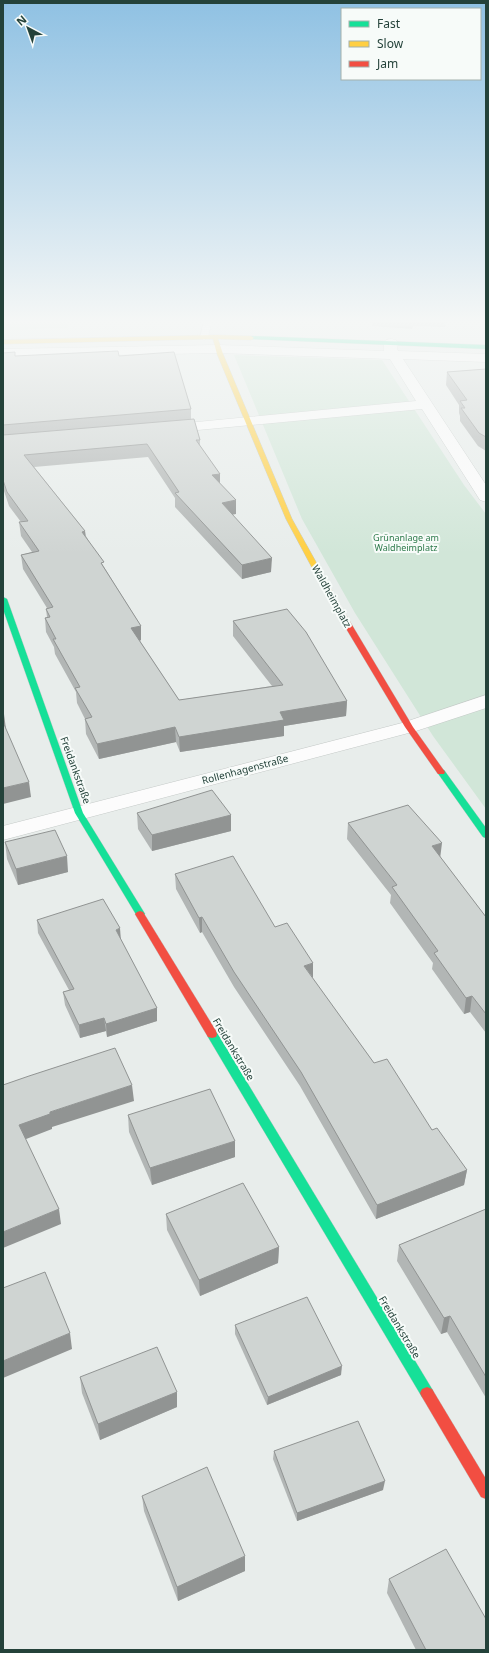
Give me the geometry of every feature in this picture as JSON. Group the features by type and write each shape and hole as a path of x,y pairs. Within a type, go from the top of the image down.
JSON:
{"street":[{"name":"Waldheimplatz","path":"239,399 289,519 340,612 410,727 486,835"},
{"path":"423,399 485,495"},
{"path":"154,430 426,404"},
{"name":"Freidankstraße","path":"3,599 79,813 486,1492"},
{"name":"Rollenhagenstraße","path":"3,833 410,727 486,701"}],"green space":[{"name":"Grünanlage am Waldheimplatz","path":"252,399 408,399 464,485 486,514 486,809 433,736 355,613 302,519"}],"building":[{"path":"3,399 188,399 191,409 3,425"},
{"path":"486,399 486,437 479,433 461,408 465,408 460,401"},
{"path":"194,419 200,440 196,440 220,474 212,475 236,500 222,503 272,558 242,565 175,493 179,492 147,444 24,455 85,531 82,532 104,562 101,563 141,626 131,628 179,700 283,685 233,621 287,609 306,632 347,701 280,712 284,720 179,737 175,727 97,744 85,719 92,717 75,688 80,687 53,639 56,639 45,618 50,617 46,609 53,607 21,555 39,551 19,522 28,521 7,492 3,480 3,435"},
{"path":"3,722 29,782 3,788"},
{"path":"212,790 231,815 152,835 137,813"},
{"path":"408,805 442,843 432,846 486,917 486,1014 472,996 466,998 434,953 438,951 392,887 397,885 348,823"},
{"path":"55,830 67,856 16,869 5,842"},
{"path":"233,856 275,927 287,923 313,963 304,966 374,1063 387,1059 432,1130 437,1128 467,1170 377,1205 301,1072 234,972 202,917 199,918 175,874"},
{"path":"103,899 120,928 116,930 157,1008 106,1024 104,1018 79,1025 63,992 74,989 37,920"},
{"path":"115,1048 132,1085 50,1112 50,1114 19,1125 59,1209 3,1232 3,1085"},
{"path":"210,1089 235,1141 150,1168 128,1115"},
{"path":"243,1183 279,1247 199,1280 166,1214"},
{"path":"486,1209 486,1377 450,1316 444,1318 399,1245"},
{"path":"45,1272 70,1333 3,1361 3,1288"},
{"path":"307,1297 342,1366 268,1397 235,1325"},
{"path":"157,1347 177,1392 98,1424 80,1377"},
{"path":"358,1421 385,1481 297,1513 274,1451"},
{"path":"207,1467 245,1556 177,1587 142,1496"},
{"path":"446,1549 486,1619 486,1650 426,1650 389,1579"}],"traffic: fast":[{"path":"3,599 79,813 140,914"},
{"path":"441,772 486,835"},
{"path":"212,1034 427,1393"}],"traffic: slow":[{"path":"239,399 289,519 336,605"}],"traffic: jam":[{"path":"336,605 409,727 441,772"},
{"path":"140,914 212,1034"},
{"path":"427,1393 486,1492"}]}
